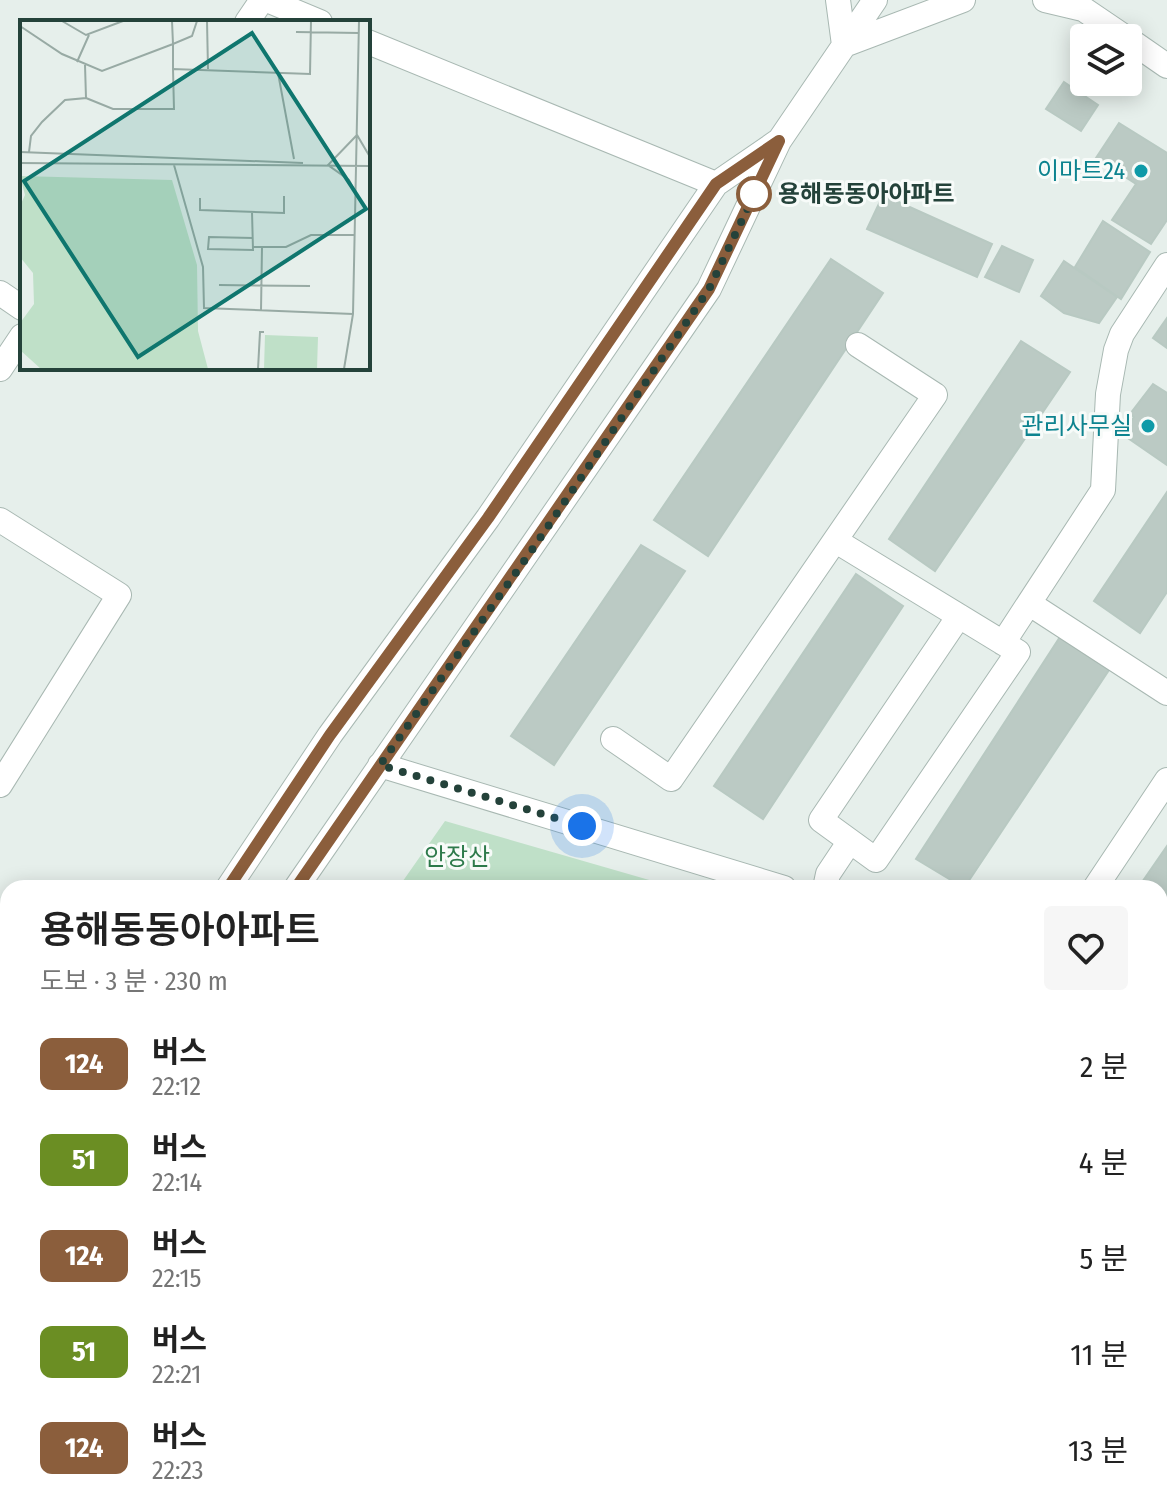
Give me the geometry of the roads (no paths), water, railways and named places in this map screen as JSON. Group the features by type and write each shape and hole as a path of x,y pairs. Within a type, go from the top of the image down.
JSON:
{"street":[{"path":"249,20 264,0 315,20"},
{"path":"838,0 844,45"},
{"path":"301,880 709,289 779,141 875,0"},
{"path":"844,45 963,0"},
{"path":"1045,0 1078,3 1107,24"},
{"path":"370,43 716,184"},
{"path":"1142,49 1167,66"},
{"path":"233,880 330,735 488,518 716,184 779,141"},
{"path":"1003,643 1103,490 1108,394 1116,350 1122,334 1167,265"},
{"path":"0,293 20,307"},
{"path":"0,369 20,339"},
{"path":"613,739 671,779 935,395 858,345"},
{"path":"0,520 119,595 0,785"},
{"path":"836,541 959,616 1003,643 1018,652 876,860 821,820 959,616"},
{"path":"1030,604 1167,693"},
{"path":"380,765 758,880"},
{"path":"1100,880 1167,780"},
{"path":"827,880 850,841"}],"place":[{"name":"이마트24","path":"1141,171"},
{"name":"용해동동아아파트","path":"754,194"},
{"name":"관리사무실","path":"1148,426"}],"park label":[{"name":"안장산","path":"457,857"}]}
